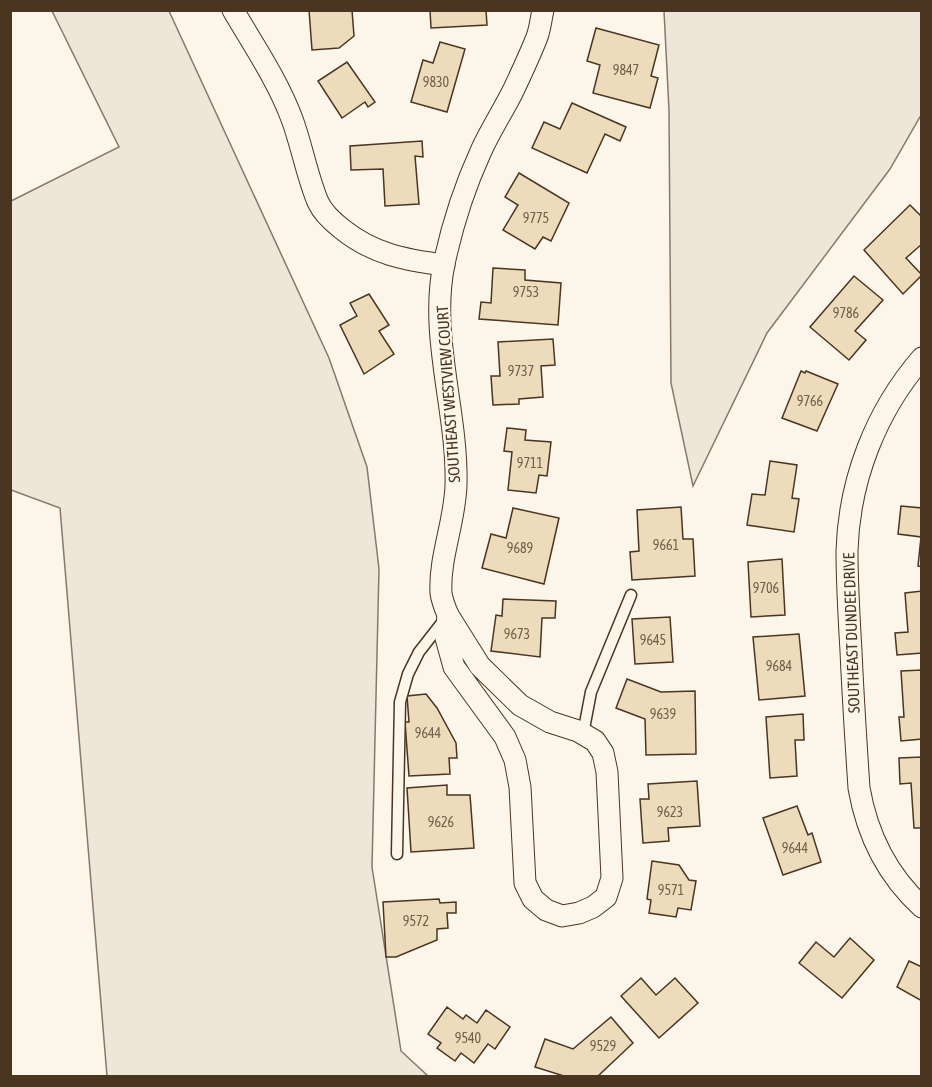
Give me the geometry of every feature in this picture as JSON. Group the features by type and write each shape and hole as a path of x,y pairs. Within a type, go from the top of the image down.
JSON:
{"street":[{"path":"233,10 275,82 292,118 319,203 332,221 354,239 374,250 413,261 444,265"},
{"name":"SOUTHEAST WESTVIEW COURT","path":"448,615 446,638 454,667 505,737 515,760 520,787 525,883 532,899 546,910 562,916 579,913 593,907 606,897 612,878 607,772 603,753 596,741 578,731 550,722 520,705 480,666 448,615 441,596 441,572 456,487 455,449 440,320 444,265 470,178 537,36 543,10"},
{"name":"SOUTHEAST DUNDEE DRIVE","path":"921,358 882,415 869,446 858,478 851,511 847,549 858,788 862,809 870,833 882,857 908,895 921,907"}],"lane":[{"path":"583,734 591,692 631,595"},
{"path":"397,854 400,702 408,674 419,652 448,615"}],"shaded area":[{"path":"52,11 169,11 329,358 367,467 379,569 372,867 401,1051 428,1076 107,1076 60,508 11,490 11,201 119,147"},
{"path":"664,11 921,11 921,115 890,169 767,333 693,486 671,383 669,110"}],"building":[{"path":"309,10 352,10 354,36 339,48 312,50"},
{"path":"430,10 486,10 487,25 431,28"},
{"path":"596,28 659,45 651,76 658,78 650,108 593,93 600,65 587,61"},
{"path":"440,42 465,49 447,112 411,102 423,60 433,63"},
{"path":"347,62 375,102 368,107 365,102 342,118 318,81"},
{"path":"572,103 626,127 620,141 605,134 587,173 532,148 544,122 560,129"},
{"path":"422,141 423,157 415,156 419,204 385,206 383,169 351,170 350,146"},
{"path":"519,173 569,203 551,241 543,237 535,249 503,230 518,205 505,197"},
{"path":"910,205 922,217 922,244 906,258 922,275 903,294 864,250"},
{"path":"493,268 525,270 525,280 561,283 558,325 479,319 481,302 491,303"},
{"path":"854,276 883,300 855,331 866,340 849,360 810,327"},
{"path":"369,294 389,325 379,331 394,354 364,374 340,325 357,316 350,303"},
{"path":"553,339 555,365 541,366 543,397 519,399 519,404 493,405 491,376 500,376 498,342"},
{"path":"801,371 838,384 817,431 782,418"},
{"path":"507,428 526,430 525,440 551,442 547,476 539,475 536,493 508,490 512,452 504,451"},
{"path":"770,461 797,465 792,498 799,499 794,532 747,525 752,494 765,495"},
{"path":"901,506 922,508 922,567 918,566 921,537 898,534"},
{"path":"681,507 683,539 693,539 695,576 632,580 630,552 639,551 637,510"},
{"path":"513,508 559,518 544,584 482,568 491,534 506,538"},
{"path":"782,559 785,615 751,617 748,562"},
{"path":"922,591 922,653 897,655 895,633 908,632 905,593"},
{"path":"503,599 556,601 555,618 542,618 540,657 491,651 496,615 502,616"},
{"path":"670,617 673,662 635,664 632,619"},
{"path":"799,634 805,696 759,700 753,637"},
{"path":"922,670 922,739 901,741 899,717 904,717 901,671"},
{"path":"627,679 661,692 695,691 696,754 646,755 645,719 616,708"},
{"path":"426,694 437,708 456,743 457,758 449,758 450,774 409,776 405,722 409,722 407,696"},
{"path":"803,714 804,740 795,740 797,776 770,778 766,717"},
{"path":"922,757 922,828 914,828 911,783 900,784 899,758"},
{"path":"697,781 700,826 668,828 669,841 643,843 640,799 649,799 648,784"},
{"path":"447,785 447,795 470,795 474,848 411,852 407,788"},
{"path":"797,806 808,835 812,833 821,862 783,875 763,818"},
{"path":"652,861 679,865 689,880 696,881 691,910 678,908 676,917 649,913 651,900 647,899"},
{"path":"439,899 440,903 456,902 456,913 447,913 448,928 437,929 437,940 396,957 386,957 383,902"},
{"path":"850,938 874,960 842,998 799,963 816,942 834,957"},
{"path":"909,961 922,967 922,1001 897,987"},
{"path":"641,978 656,995 675,978 698,1003 659,1038 621,996"},
{"path":"447,1007 463,1019 466,1015 477,1023 486,1010 510,1027 495,1049 488,1044 474,1063 461,1053 455,1061 437,1048 441,1043 428,1034"},
{"path":"611,1017 633,1043 598,1076 564,1076 535,1067 545,1039 573,1049"}]}
